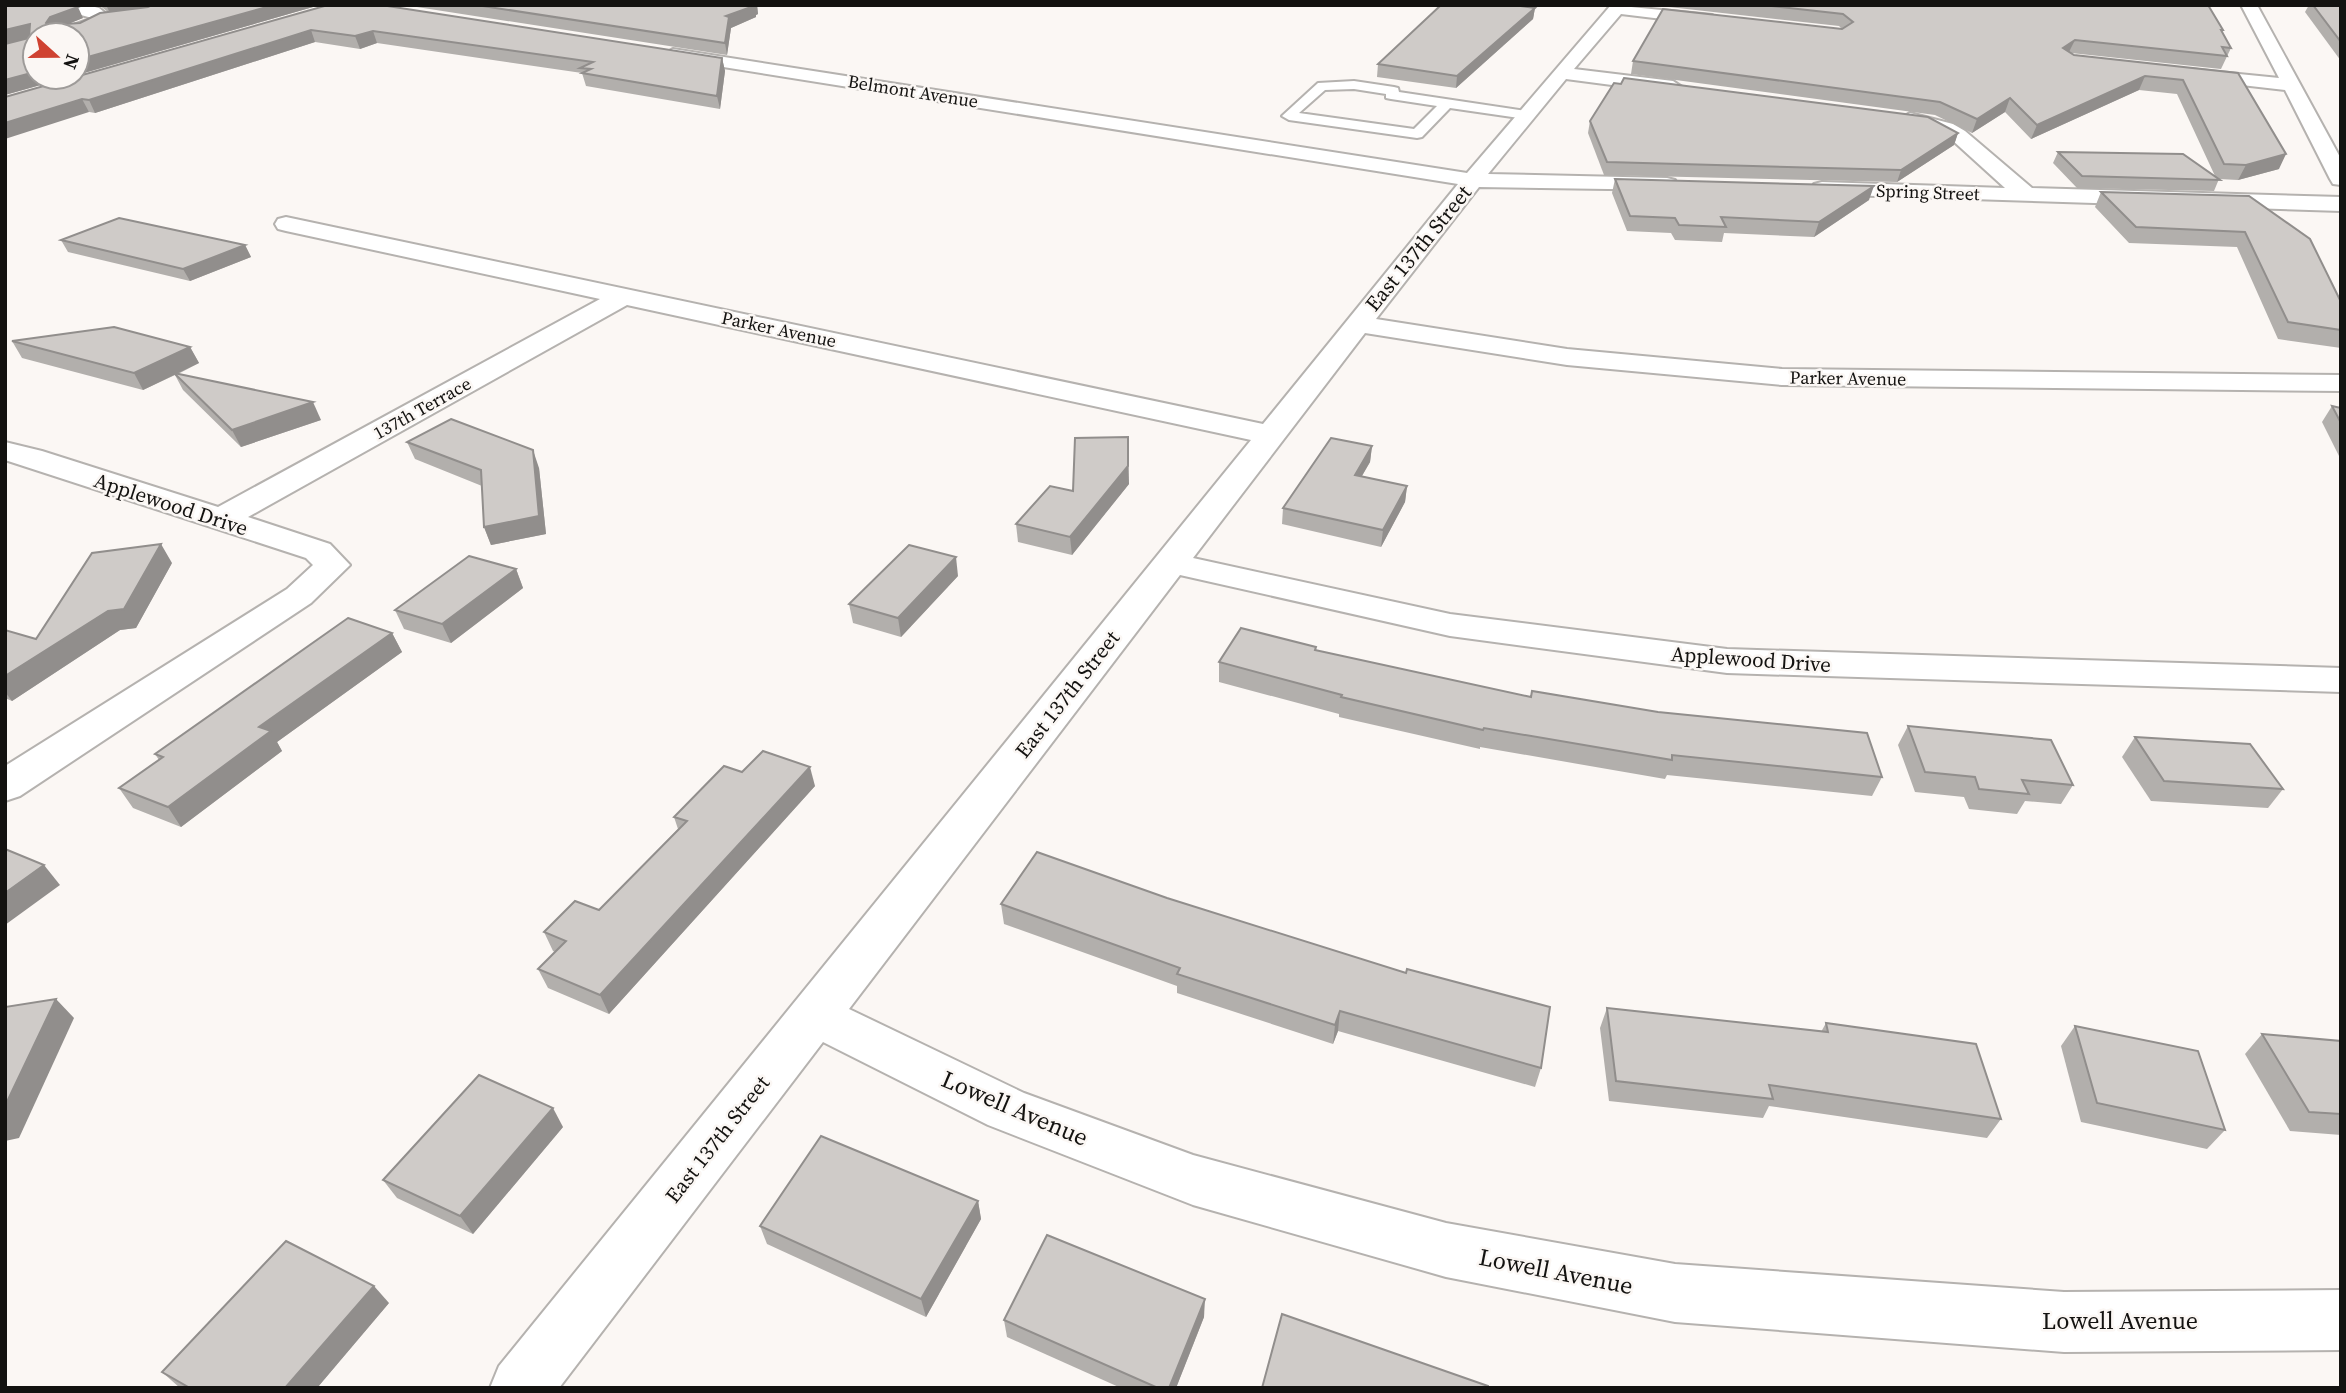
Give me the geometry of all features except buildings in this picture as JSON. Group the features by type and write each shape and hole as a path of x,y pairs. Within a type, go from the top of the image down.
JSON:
{"street":[{"path":"2249,5 2341,179"},
{"path":"1619,7 1728,22"},
{"name":"East 137th Street","path":"522,1388 1358,324 1526,115 1619,7"},
{"path":"5,8 82,9 96,12 104,20 91,25"},
{"name":"Belmont Avenue","path":"654,51 1473,180"},
{"path":"2165,71 2289,85"},
{"path":"1562,72 1686,89"},
{"path":"1893,117 1928,122 1958,135 2026,195"},
{"path":"1473,180 1694,186"},
{"name":"Spring Street","path":"1804,189 2341,204"},
{"name":"Parker Avenue","path":"286,224 1271,435"},
{"name":"137th Terrace","path":"219,520 624,296"},
{"name":"Parker Avenue","path":"1358,324 1567,357 1782,377 2341,383"},
{"name":"Applewood Drive","path":"5,452 31,457 318,551 333,565 299,596 5,786"},
{"name":"Applewood Drive","path":"1170,563 1450,625 1727,661 2341,680"},
{"name":"Lowell Avenue","path":"814,1015 1006,1109 1193,1180 1447,1250 1675,1293 2064,1322 2341,1320"}],"lane":[{"path":"1447,103 1418,134 1289,116 1322,86 1354,85 1394,91 1391,95 1447,103 1526,115"}]}
